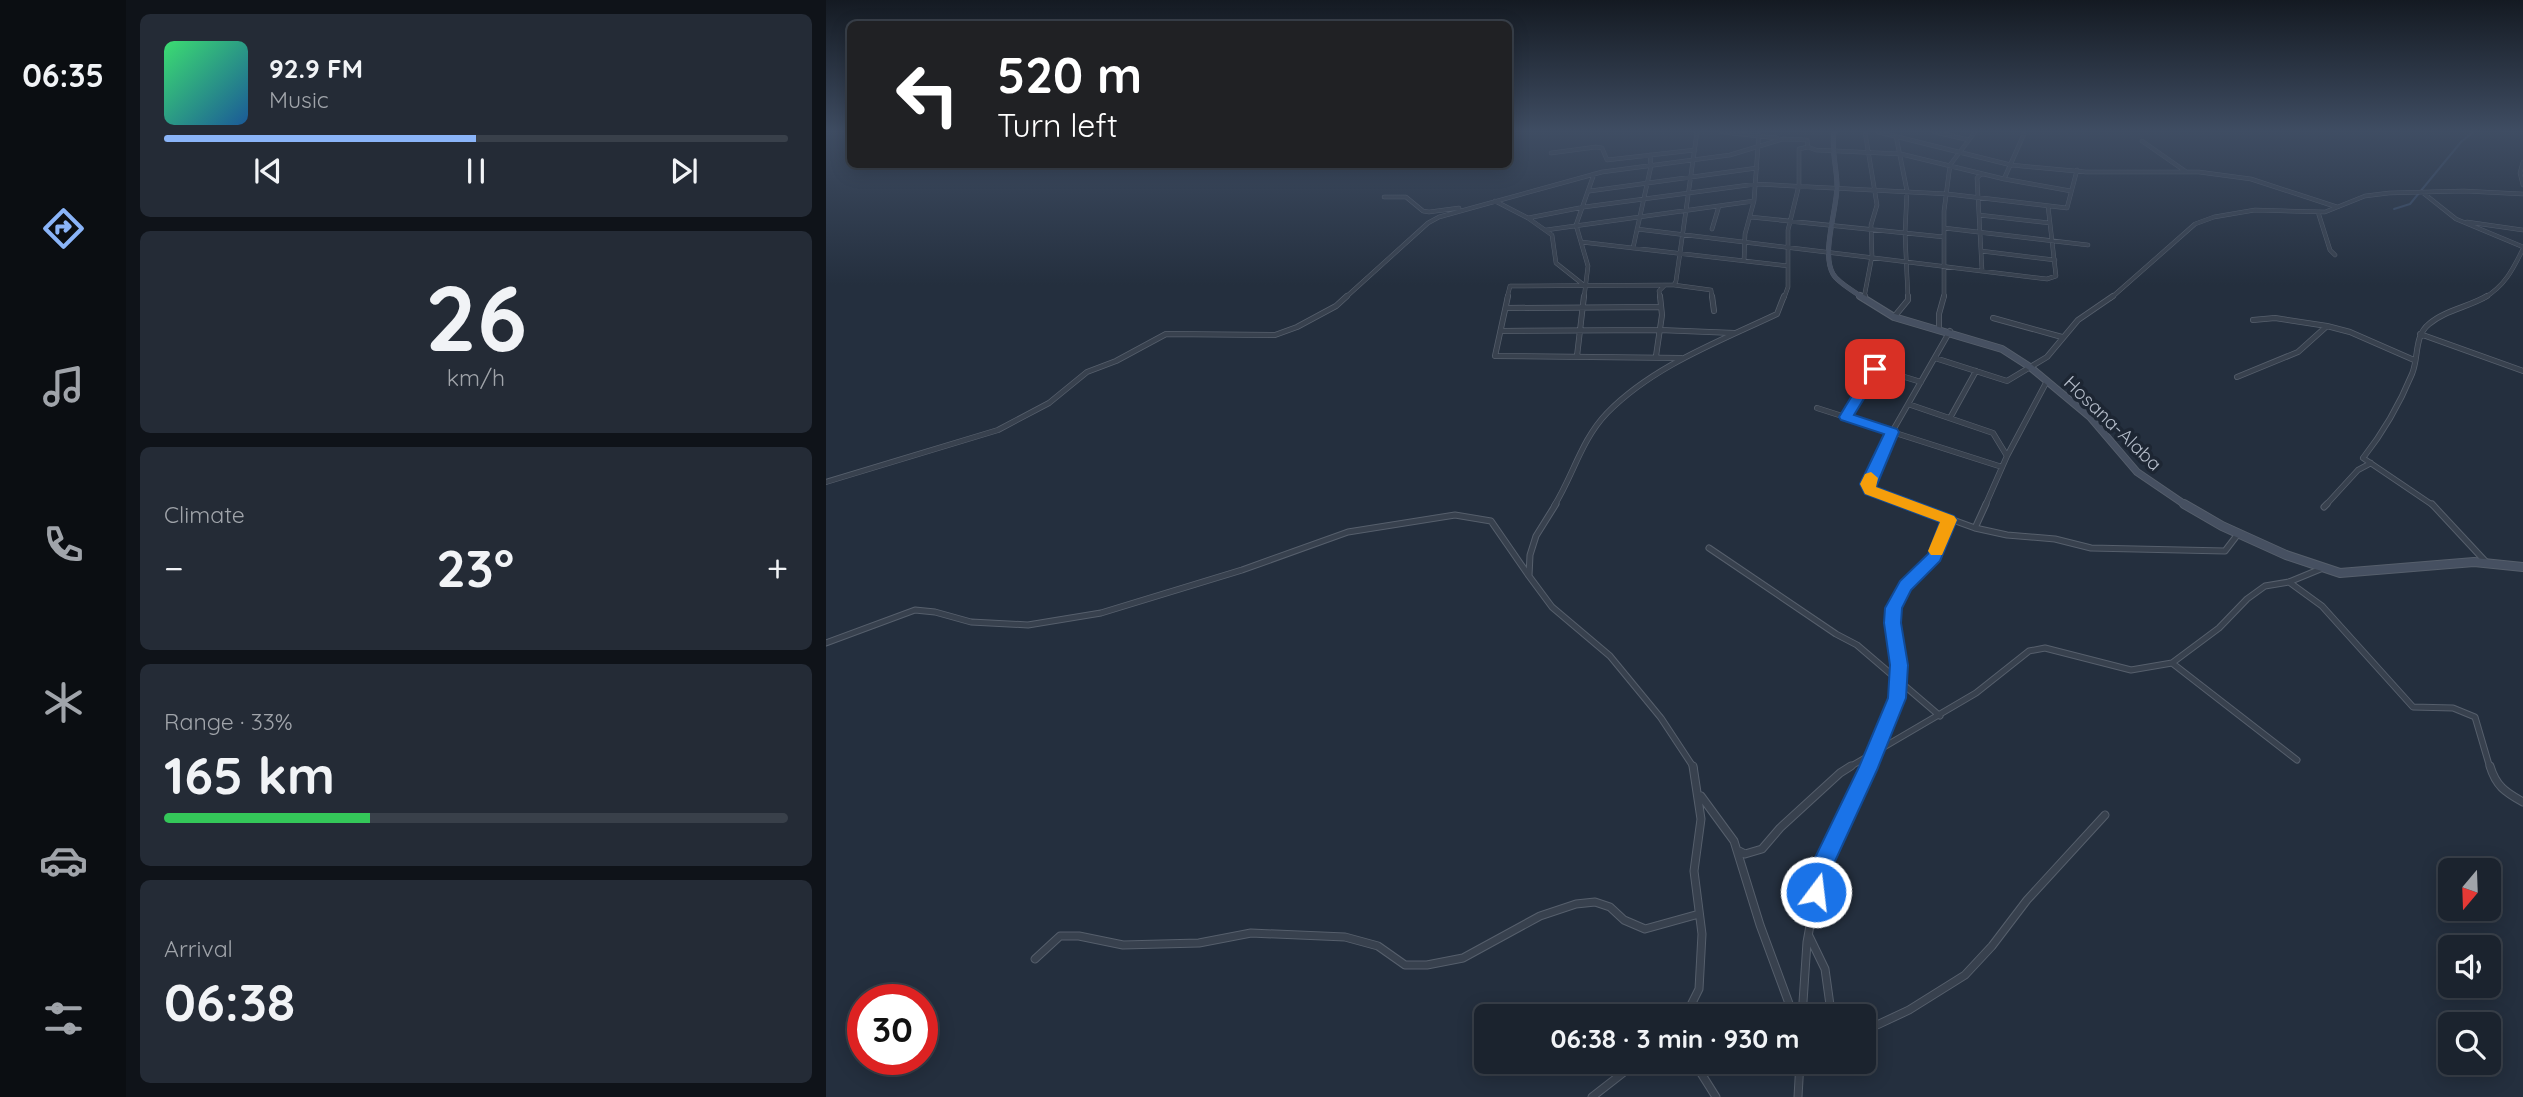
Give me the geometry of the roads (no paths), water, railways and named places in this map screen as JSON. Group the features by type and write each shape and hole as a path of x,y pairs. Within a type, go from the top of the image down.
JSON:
{"main road":[{"name":"Hosana-Alaba","path":"1837,186 1829,251 1833,274 1864,299 1894,317 1950,331 2002,349 2030,367 2090,418 2137,472 2170,496 2238,534 2323,568 2356,573 2486,562 2523,567"}],"street":[{"path":"826,481 998,430 1049,403 1087,372 1116,361 1166,334 1275,335 1297,327 1336,306 1428,223 1439,217 1560,183"},
{"path":"1577,356 1588,266 1576,225 1592,183"},
{"path":"1590,191 1646,183"},
{"path":"1633,248 1647,183"},
{"path":"1674,285 1690,183"},
{"path":"1864,299 1872,256 1871,229 1877,205 1874,183"},
{"path":"1894,317 1908,300 1906,183"},
{"path":"1939,328 1949,183"},
{"path":"1978,183 1982,270"},
{"path":"2031,183 2071,191"},
{"path":"1528,218 1584,207 1756,184 1837,186 1948,194 2067,208 2073,183"},
{"path":"2263,183 2337,207"},
{"path":"1744,261 1744,242 1756,184"},
{"path":"1529,576 1530,555 1536,536 1563,492 1578,454 1604,418 1650,379 1684,358 1777,314 1788,287 1790,221 1799,185"},
{"path":"2422,192 2461,221 2523,248 2508,278 2496,291 2441,316 2428,324 2420,334 2413,372 2375,443 2363,458 2430,502 2486,562"},
{"path":"1935,358 2007,381 2047,357 2078,320 2104,305 2195,224 2214,217 2255,210 2318,212 2365,196 2422,192 2523,194"},
{"path":"1384,197 1406,197 1423,211 1429,212 1473,207"},
{"path":"1495,201 1528,218 1552,235 1556,263 1585,286"},
{"path":"1546,230 1754,201"},
{"path":"1712,229 1719,206"},
{"path":"1637,229 2048,279 2056,275 2048,206"},
{"path":"2318,212 2330,250 2335,255"},
{"path":"1979,215 2050,223"},
{"path":"1750,217 1944,237"},
{"path":"2461,221 2523,230"},
{"path":"1944,228 2088,245"},
{"path":"1581,243 1788,266"},
{"path":"1981,251 2055,260"},
{"path":"1656,356 1660,330 1659,291 1665,285"},
{"path":"1684,358 1495,356 1510,286 1674,285 1711,290 1714,311"},
{"path":"1506,308 1661,307"},
{"path":"1993,317 2062,337"},
{"path":"2253,320 2275,318 2327,326 2350,332 2414,360"},
{"path":"2237,377 2279,361 2311,343 2327,326"},
{"path":"1501,331 1660,330 1737,333"},
{"path":"1950,331 1892,432 1868,484 1870,490 1975,528 2118,550 2165,548 2225,551 2238,534"},
{"path":"2420,334 2523,370"},
{"path":"1846,417 1893,343"},
{"path":"1875,369 1921,382"},
{"path":"1950,418 1976,371"},
{"path":"1975,528 2007,456 2047,381"},
{"path":"1908,404 1993,433 2007,456"},
{"path":"1817,408 2002,467"},
{"path":"2324,507 2358,470 2371,463"},
{"path":"826,643 915,610 935,612 971,622 1028,625 1101,613 1242,570 1348,532 1455,515 1491,520 1552,607 1610,656 1661,718 1695,770 1701,819 1694,872 1702,934 1699,989 1692,1004"},
{"path":"1803,1004 1808,935 1819,870 1874,754 1897,698 1899,665 1892,623 1894,608 1906,586 1934,557 1949,520"},
{"path":"1709,548 1836,634 1857,645 1940,716"},
{"path":"1737,850 1745,854 1762,849 1780,828 1840,773 1976,693 2028,651 2045,648 2132,670 2172,663 2219,628 2265,586 2289,582 2323,568"},
{"path":"2289,582 2322,607 2413,707 2449,707 2466,710 2475,717 2494,781 2502,790 2523,802"},
{"path":"2172,663 2297,761"},
{"path":"1700,796 1734,841 1760,925 1789,1004"},
{"path":"1876,1025 1909,1010 1965,975 1992,946 2027,900 2105,816"},
{"path":"1035,959 1060,936 1079,936 1124,944 1171,945 1199,943 1251,933 1345,937 1378,946 1405,965 1427,965 1463,958 1541,916 1576,904 1595,902 1610,907 1624,920 1645,929 1699,914"},
{"path":"1808,935 1824,959 1829,980 1829,1004"},
{"path":"1592,1097 1622,1074"},
{"path":"1702,1074 1716,1097"},
{"path":"1798,1097 1799,1074"}],"waterway":[{"path":"2394,209 2410,204 2427,183"}]}
